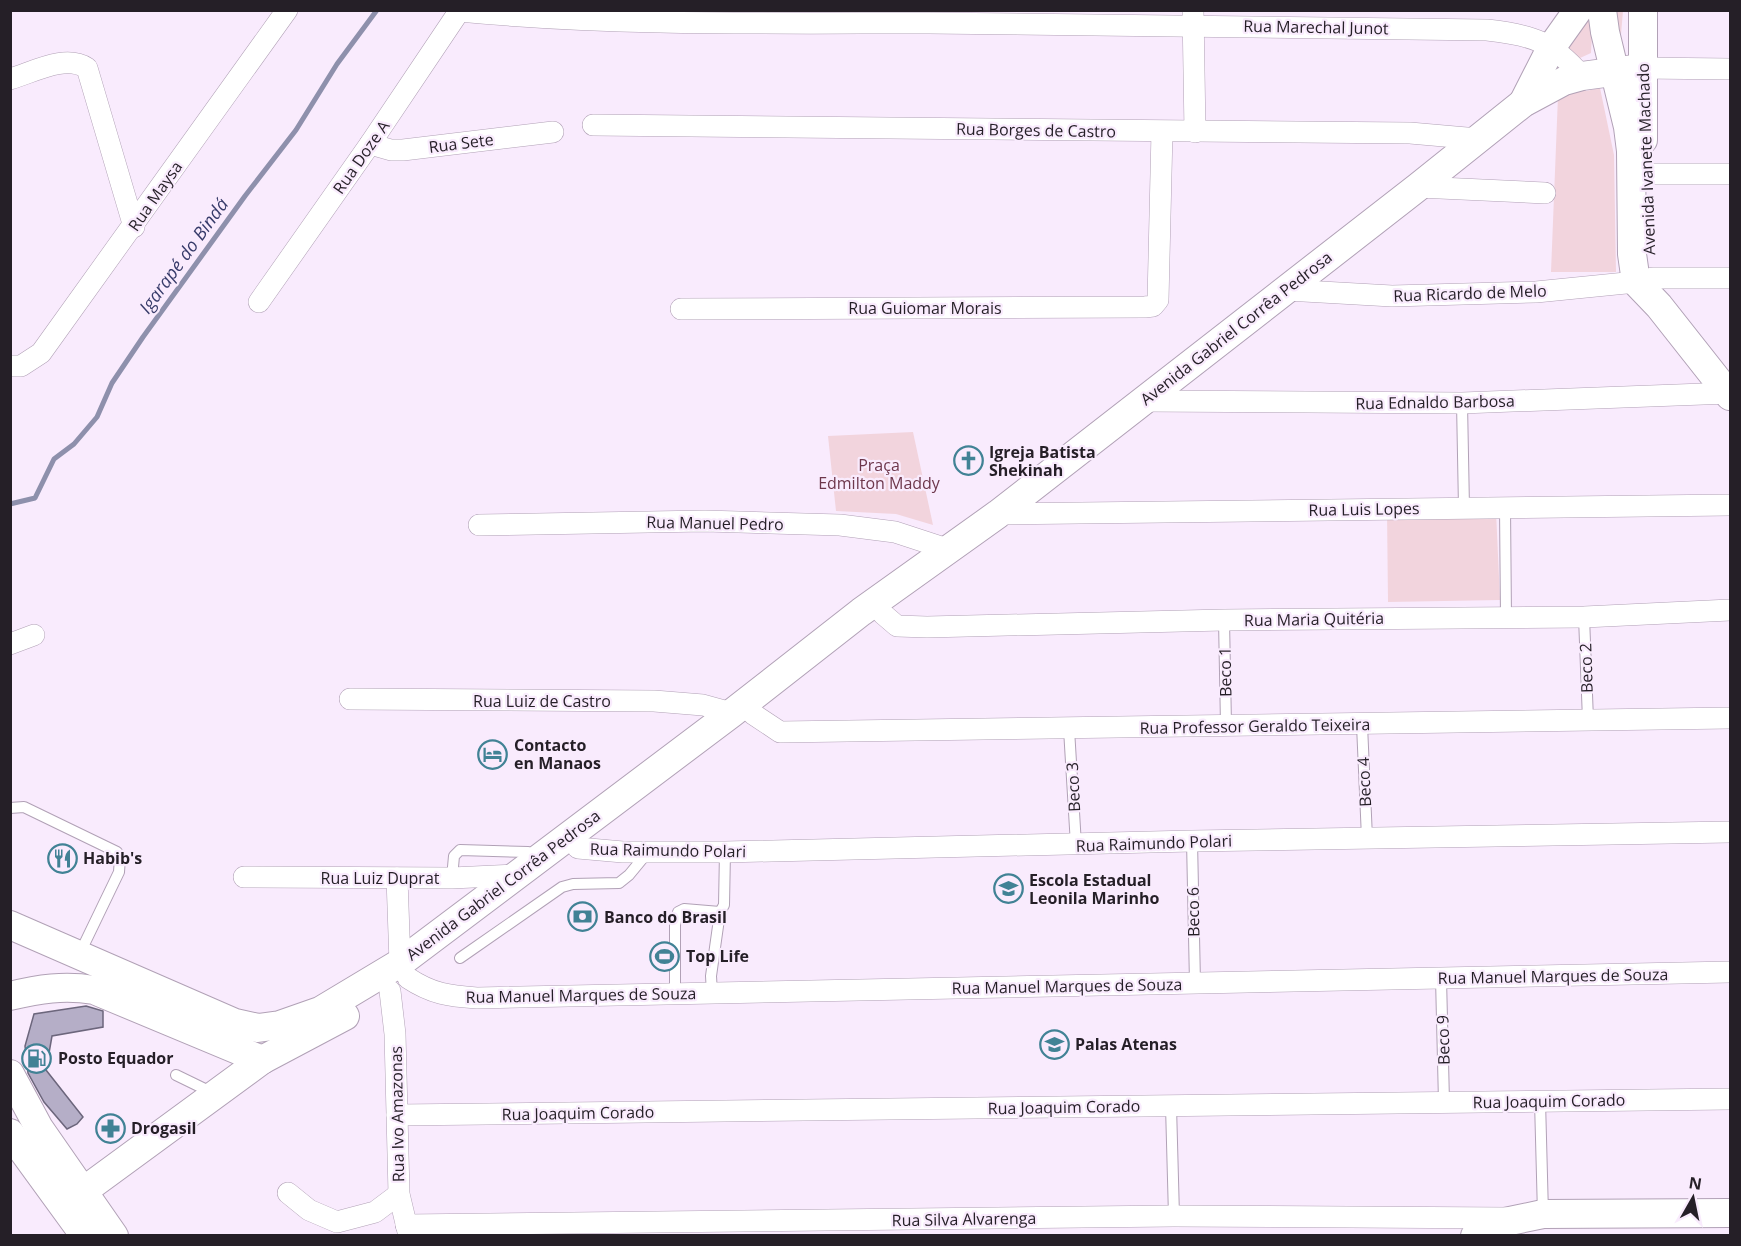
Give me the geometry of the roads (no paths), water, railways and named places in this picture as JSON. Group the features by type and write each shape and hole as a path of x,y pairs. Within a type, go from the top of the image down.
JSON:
{"street":[{"name":"Rua Maysa","path":"10,366 21,366 41,353 287,10"},
{"name":"Avenida Gabriel Corrêa Pedrosa","path":"1523,103 1551,48 1578,10"},
{"name":"Avenida Ivanete Machado","path":"1602,10 1628,70 1645,174 1645,280"},
{"name":"Avenida Ivanete Machado","path":"1643,10 1628,70 1632,254 1659,306 1730,394"},
{"name":"Rua Marechal Junot","path":"459,11 532,18 660,22 1193,17 1487,30 1520,34 1539,40 1567,60 1582,76"},
{"name":"Rua Doze A","path":"259,302 370,144 459,11"},
{"path":"1193,17 1195,132"},
{"path":"10,80 64,62 77,62 87,68 134,226"},
{"path":"1628,70 1731,69"},
{"name":"Avenida Gabriel Corrêa Pedrosa","path":"82,1192 262,1060 400,977 578,848 742,714 861,612 998,514 1523,103 1564,81 1582,76 1628,70"},
{"name":"Rua Borges de Castro","path":"593,125 1410,133 1479,139"},
{"name":"Rua Sete","path":"370,144 391,150 403,150 553,132"},
{"name":"Rua Guiomar Morais","path":"681,309 1153,306 1158,300 1162,132"},
{"path":"1645,174 1731,174"},
{"path":"1418,187 1545,193"},
{"name":"Rua Ricardo de Melo","path":"1286,290 1392,296 1536,292 1645,280 1731,278"},
{"name":"Rua Ednaldo Barbosa","path":"1142,401 1462,403 1730,394"},
{"name":"Rua Luis Lopes","path":"998,514 1731,505"},
{"name":"Rua Manuel Pedro","path":"479,525 705,521 840,525 895,532 947,549"},
{"name":"Avenida Gabriel Corrêa Pedrosa","path":"10,925 235,1023 258,1028 280,1025 320,1011 400,977 516,875 543,857 569,835 742,714 890,620 947,549"},
{"name":"Rua Maria Quitéria","path":"890,620 1584,617 1731,610"},
{"path":"10,644 34,636"},
{"name":"Rua Luiz de Castro","path":"350,699 654,701 703,705 742,714 780,732"},
{"name":"Rua Professor Geraldo Teixeira","path":"780,732 1731,718"},
{"name":"Rua Raimundo Polari","path":"578,848 648,852 725,852 1731,832"},
{"name":"Rua Luiz Duprat","path":"244,877 452,879 516,875"},
{"name":"Rua Ivo Amazonas","path":"397,878 400,977 395,1034 396,1115 399,1194 407,1230"},
{"name":"Rua Manuel Marques de Souza","path":"400,977 441,994 477,998 1730,972"},
{"path":"10,996 48,988 73,986 94,990 262,1060"},
{"path":"10,1074 39,1128 114,1236"},
{"name":"Rua Joaquim Corado","path":"396,1115 1731,1099"},
{"path":"10,1133 85,1236"},
{"path":"288,1193 309,1210 337,1222 375,1212 399,1194"},
{"path":"1484,1234 1532,1216 1731,1213"},
{"name":"Rua Silva Alvarenga","path":"407,1230 1174,1216 1532,1216"}],"lane":[{"path":"1462,403 1464,508"},
{"path":"1504,508 1506,617"},
{"name":"Beco 2","path":"1584,617 1588,720"},
{"name":"Beco 1","path":"1224,620 1226,725"},
{"name":"Beco 4","path":"1362,725 1367,838"},
{"name":"Beco 3","path":"1069,729 1076,845"},
{"path":"10,808 24,807 117,852 120,858 119,872 78,955"},
{"name":"Beco 6","path":"1192,841 1195,983"},
{"path":"452,879 454,856 460,850 528,852 543,857"},
{"path":"460,958 562,887 573,884 619,883 629,875 648,852"},
{"path":"712,993 711,976 720,912 724,905 725,852"},
{"path":"675,994 675,925 678,912 684,909 720,912"},
{"path":"1730,972 1731,985"},
{"name":"Beco 9","path":"1441,978 1444,1102"},
{"path":"176,1075 216,1094"},
{"path":"1532,1216 1540,1101"},
{"path":"1171,1106 1174,1216"}],"waterway":[{"name":"Igarapé do Bindá","path":"10,504 35,498 54,459 74,444 97,417 112,383 143,337 296,130 337,64 377,10"}],"place":[{"name":"Igreja Batista Shekinah","path":"968,461"},
{"name":"Contacto en Manaos","path":"493,754"},
{"name":"Habib's","path":"62,858"},
{"name":"Escola Estadual Leonila Marinho","path":"1008,889"},
{"name":"Banco do Brasil","path":"583,917"},
{"name":"Top Life","path":"665,956"},
{"name":"Palas Atenas","path":"1054,1044"},
{"name":"Posto Equador","path":"37,1058"},
{"name":"Drogasil","path":"110,1128"}],"park label":[{"name":"Praça Edmilton Maddy","path":"879,474"}]}
